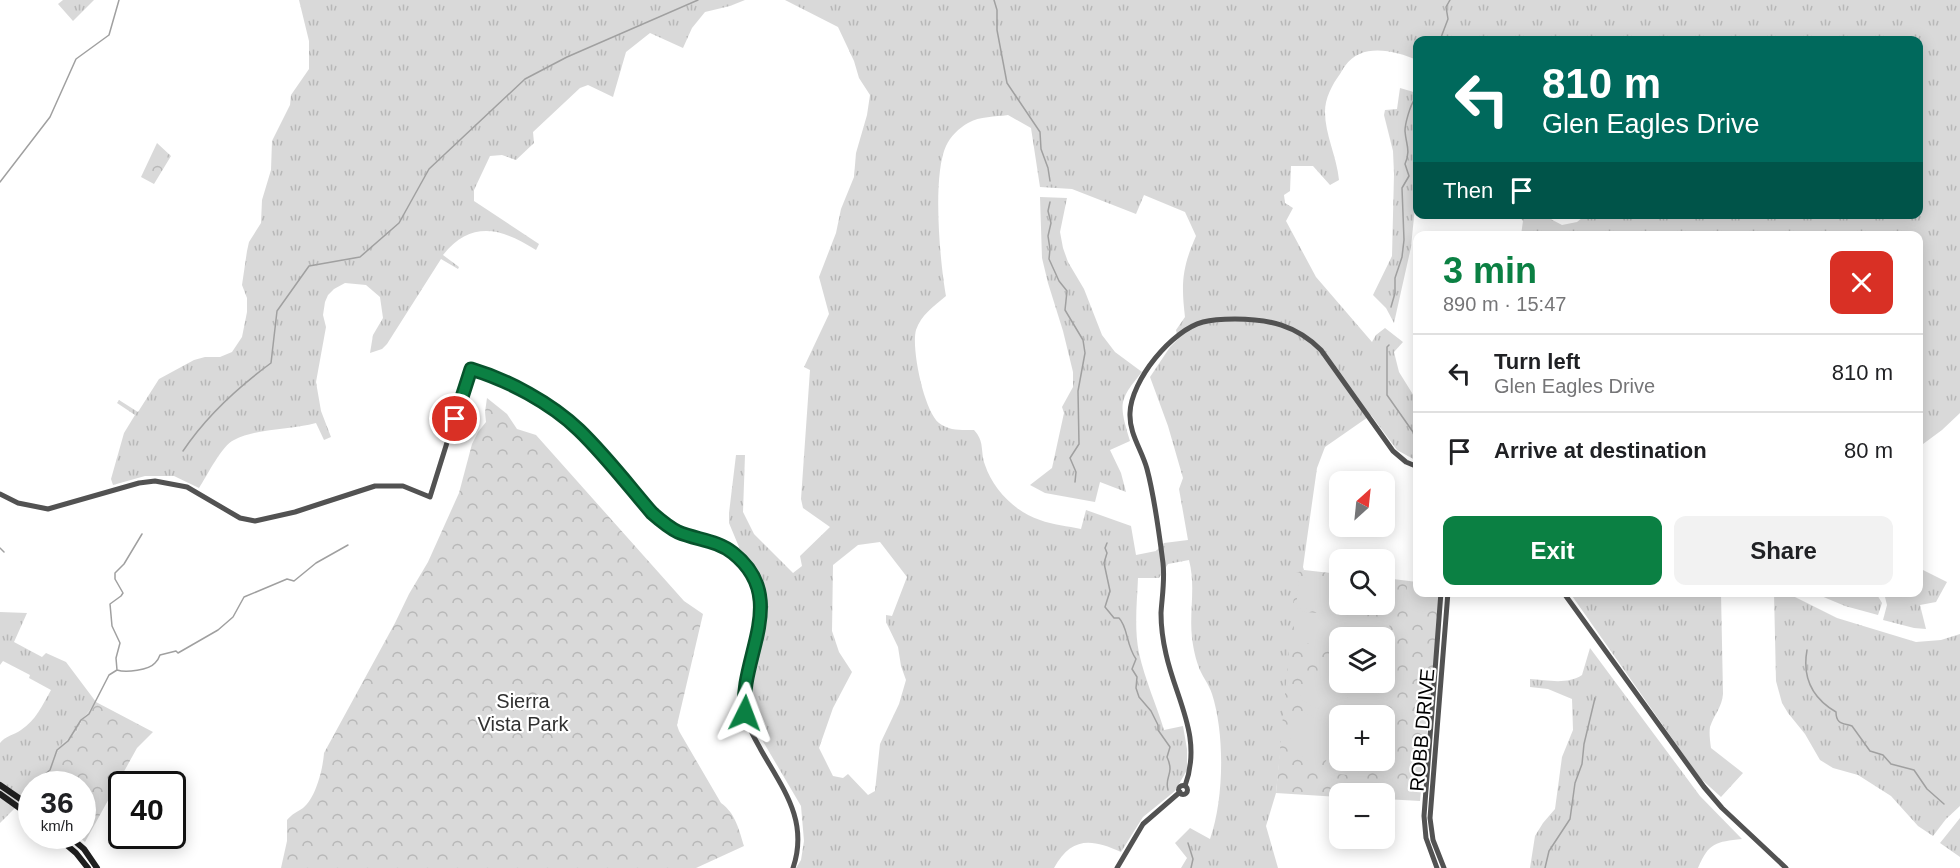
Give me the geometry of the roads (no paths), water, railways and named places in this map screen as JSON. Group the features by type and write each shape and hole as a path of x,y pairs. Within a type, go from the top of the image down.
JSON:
{"main road":[{"path":"0,785 18,797"},
{"path":"0,794 18,807"},
{"path":"71,849 88,868"},
{"path":"84,849 97,868"}],"street":[{"path":"1117,868 1143,824 1180,792 1186,793 1188,789 1185,786 1192,765 1192,750 1186,716 1169,668 1163,639 1161,616 1163,565 1147,469 1131,429 1130,414 1134,392 1144,375 1181,332 1202,322 1226,318 1273,321 1307,337 1321,350 1393,451 1413,465"},
{"path":"0,494 18,503 48,509 139,483 155,481 187,487 240,518 255,521 295,512 375,486 402,486 430,497 471,369 511,384 561,415 579,430 652,513 664,523 678,531 718,544 740,559 750,571 757,587 760,611 758,639 745,687 745,713 749,728 797,818 799,843 791,868"},
{"name":"ROBB DRIVE","path":"1437,868 1426,838 1424,816 1441,597"},
{"name":"ROBB DRIVE","path":"1444,868 1433,840 1430,818 1448,597"},
{"path":"1567,597 1704,787 1722,808 1786,868"}],"waterway":[{"path":"0,182 50,117 76,59 109,35 119,0"},
{"path":"183,451 223,403 271,363 277,311 309,266 360,257 399,223 429,169 525,79 567,57 698,0"},
{"path":"994,0 1007,83 1040,132 1041,149 1050,181"},
{"path":"1442,36 1448,19 1446,7 1450,0"},
{"path":"1391,307 1404,240 1402,188 1409,176 1405,164 1408,151 1405,128 1413,103"},
{"path":"1050,202 1048,211 1051,223 1048,236 1049,259 1059,281 1067,291 1065,310 1083,340 1085,353 1078,391 1079,444 1070,458 1076,472 1075,482"},
{"path":"1389,345 1387,347 1387,395 1413,432"},
{"path":"49,771 57,750 68,741 81,720 89,714 109,675 117,670 116,658 120,643 112,626 110,604 123,593 115,579 115,573 124,564 142,534"},
{"path":"1107,543 1104,563 1110,591 1105,607 1114,618 1119,618 1124,626 1130,648 1136,659 1132,669 1137,677 1136,688 1139,697 1151,711 1158,730 1170,747 1167,757 1170,768 1167,781 1168,790"},
{"path":"117,670 143,669 152,665 160,655 176,651 178,653 218,630 233,617 244,597 287,579 294,581 316,563 348,545"},
{"path":"0,548 4,552"},
{"path":"1807,650 1806,670 1811,686 1815,694 1836,712 1837,719 1843,724 1852,726 1870,751 1883,755 1891,764 1914,770 1927,789 1944,804"},
{"path":"1545,868 1549,851 1570,819 1575,783 1582,764 1584,744 1595,698"},
{"path":"1188,843 1193,859 1191,868"}],"park label":[{"name":"Sierra Vista Park","path":"523,712"}]}
